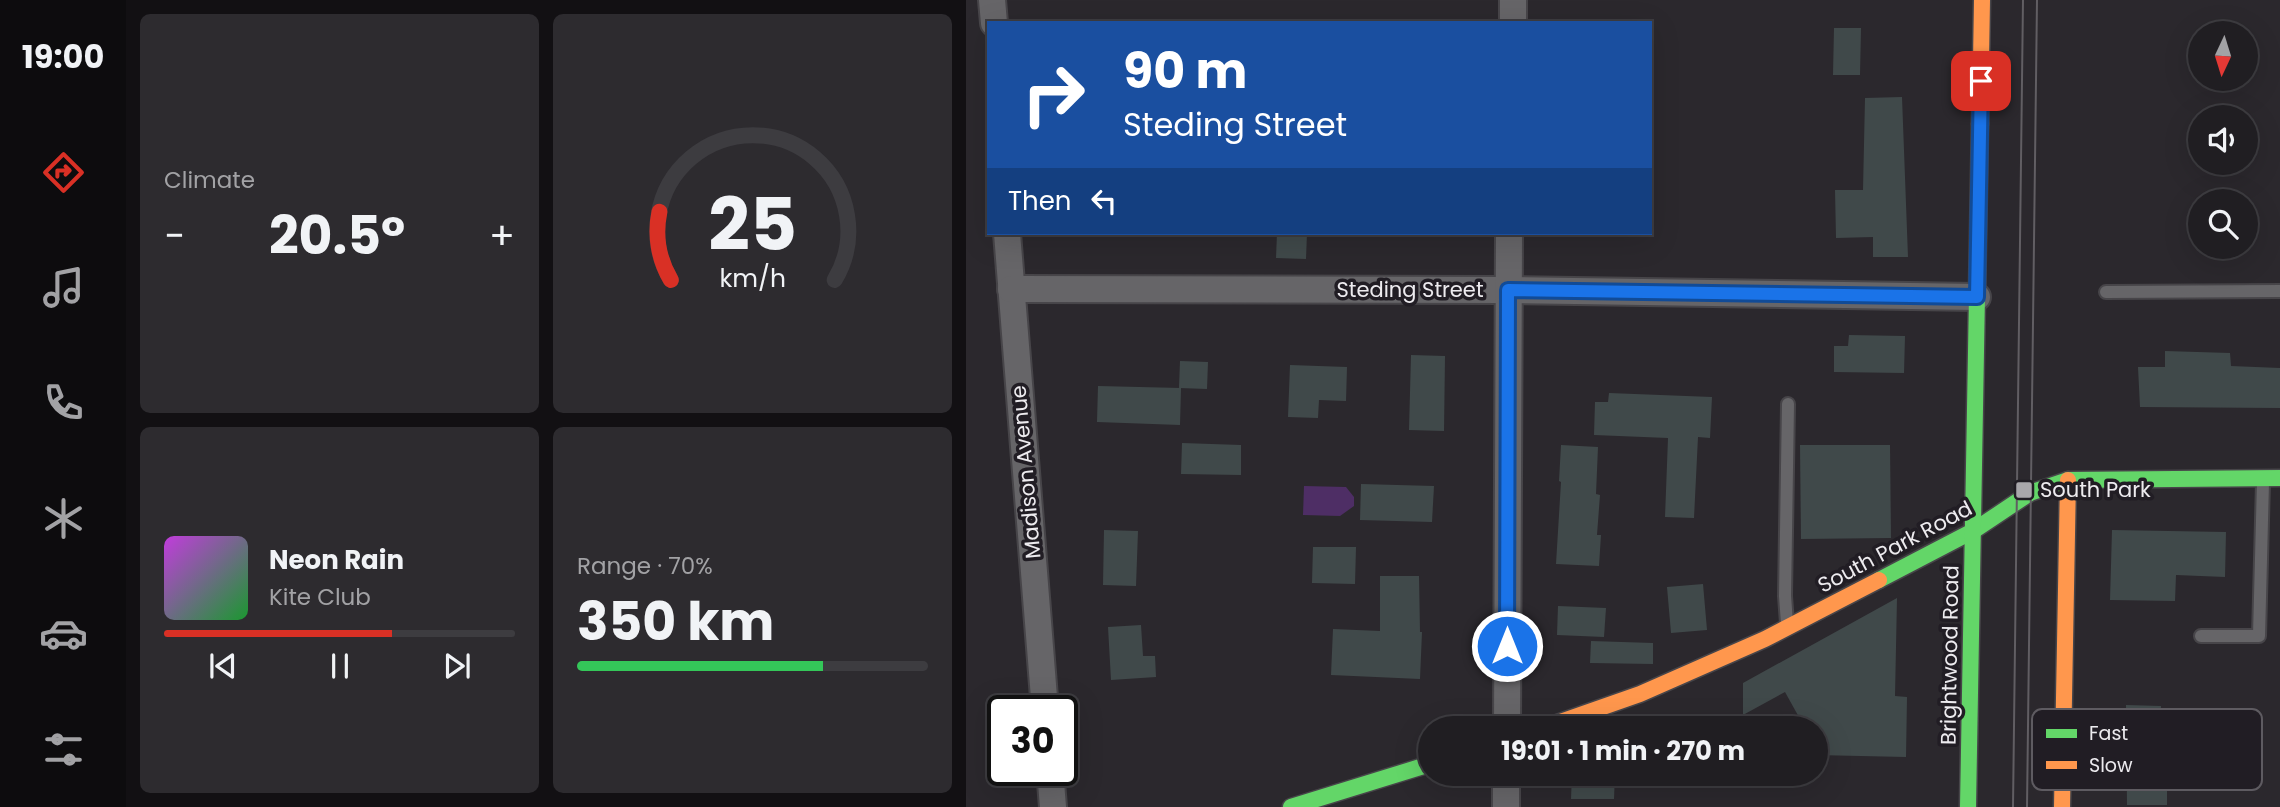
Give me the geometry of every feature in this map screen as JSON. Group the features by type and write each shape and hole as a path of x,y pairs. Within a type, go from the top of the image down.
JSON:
{"street":[{"path":"992,0 993,21"},
{"path":"1513,21 1514,0"},
{"name":"Brightwood Road","path":"1968,807 1982,0"},
{"name":"Madison Avenue","path":"1007,235 1044,695"},
{"path":"1507,716 1509,235"},
{"name":"Steding Street","path":"1011,289 1508,290 1977,297"},
{"name":"South Park Road","path":"1577,716 1640,694 1788,627 1973,531 2030,493 2068,480 2280,478"},
{"path":"2064,709 2068,480"},
{"path":"1290,807 1418,768"},
{"path":"1051,786 1053,807"},
{"path":"1506,786 1506,807"}],"lane":[{"path":"2106,292 2280,291"},
{"path":"1788,404 1785,596 1788,627"},
{"path":"2201,636 2259,636 2263,478"}],"shaded area":[{"path":"1304,486 1346,487 1354,497 1354,506 1340,516 1303,515"}],"building":[{"path":"1834,28 1861,28 1860,75 1833,75"},
{"path":"1902,97 1908,257 1873,257 1873,237 1836,238 1835,190 1863,190 1865,98"},
{"path":"1277,235 1307,235 1306,259 1276,258"},
{"path":"1849,335 1905,336 1904,373 1834,372 1834,346 1848,346"},
{"path":"2165,351 2230,353 2231,366 2280,368 2280,408 2140,407 2138,367 2165,367"},
{"path":"1411,355 1445,356 1444,431 1409,430"},
{"path":"1180,361 1208,362 1207,389 1179,388"},
{"path":"1290,365 1347,367 1346,401 1319,400 1318,418 1288,417"},
{"path":"1098,386 1181,388 1180,425 1097,422"},
{"path":"1609,393 1712,397 1710,438 1698,437 1694,518 1665,517 1668,438 1594,435 1595,402 1608,402"},
{"path":"1182,443 1241,445 1241,475 1181,474"},
{"path":"1561,445 1598,447 1596,494 1600,495 1597,535 1601,535 1599,566 1556,564"},
{"path":"1800,445 1890,445 1891,538 1801,539"},
{"path":"1361,484 1434,486 1432,522 1360,520"},
{"path":"1104,530 1138,531 1136,586 1103,585"},
{"path":"2112,530 2226,532 2225,577 2176,575 2175,601 2110,600"},
{"path":"1313,547 1356,547 1355,584 1312,583"},
{"path":"1380,576 1419,576 1422,632 1420,679 1331,675 1333,629 1380,631"},
{"path":"1703,584 1707,630 1671,633 1667,587"},
{"path":"1897,598 1895,696 1907,697 1906,757 1828,755 1828,716 1798,716 1785,692 1743,715 1743,683"},
{"path":"1558,606 1606,608 1604,637 1557,635"},
{"path":"1141,625 1143,656 1155,656 1156,677 1111,680 1108,627"},
{"path":"1591,641 1653,643 1653,664 1590,663"},
{"path":"2126,705 2161,706 2161,709 2126,709"},
{"path":"1572,786 1615,786 1614,799 1571,799"},
{"path":"2127,790 2167,790 2167,805 2127,805"}],"tram line":[{"path":"2013,807 2023,0"},
{"path":"2027,807 2037,0"}],"traffic: fast":[{"path":"1968,807 1980,124"},
{"path":"1879,580 1973,531 2030,493 2068,480 2280,478"},
{"path":"1291,807 1418,768"}],"traffic: slow":[{"path":"1980,124 1982,0"},
{"path":"2064,709 2068,480"},
{"path":"1577,716 1640,694 1765,639 1879,580"},
{"path":"2062,790 2062,807"}],"place":[{"name":"South Park","path":"2024,490"}],"route":[{"path":"1507,646 1508,290 1977,297 1981,81"}]}
